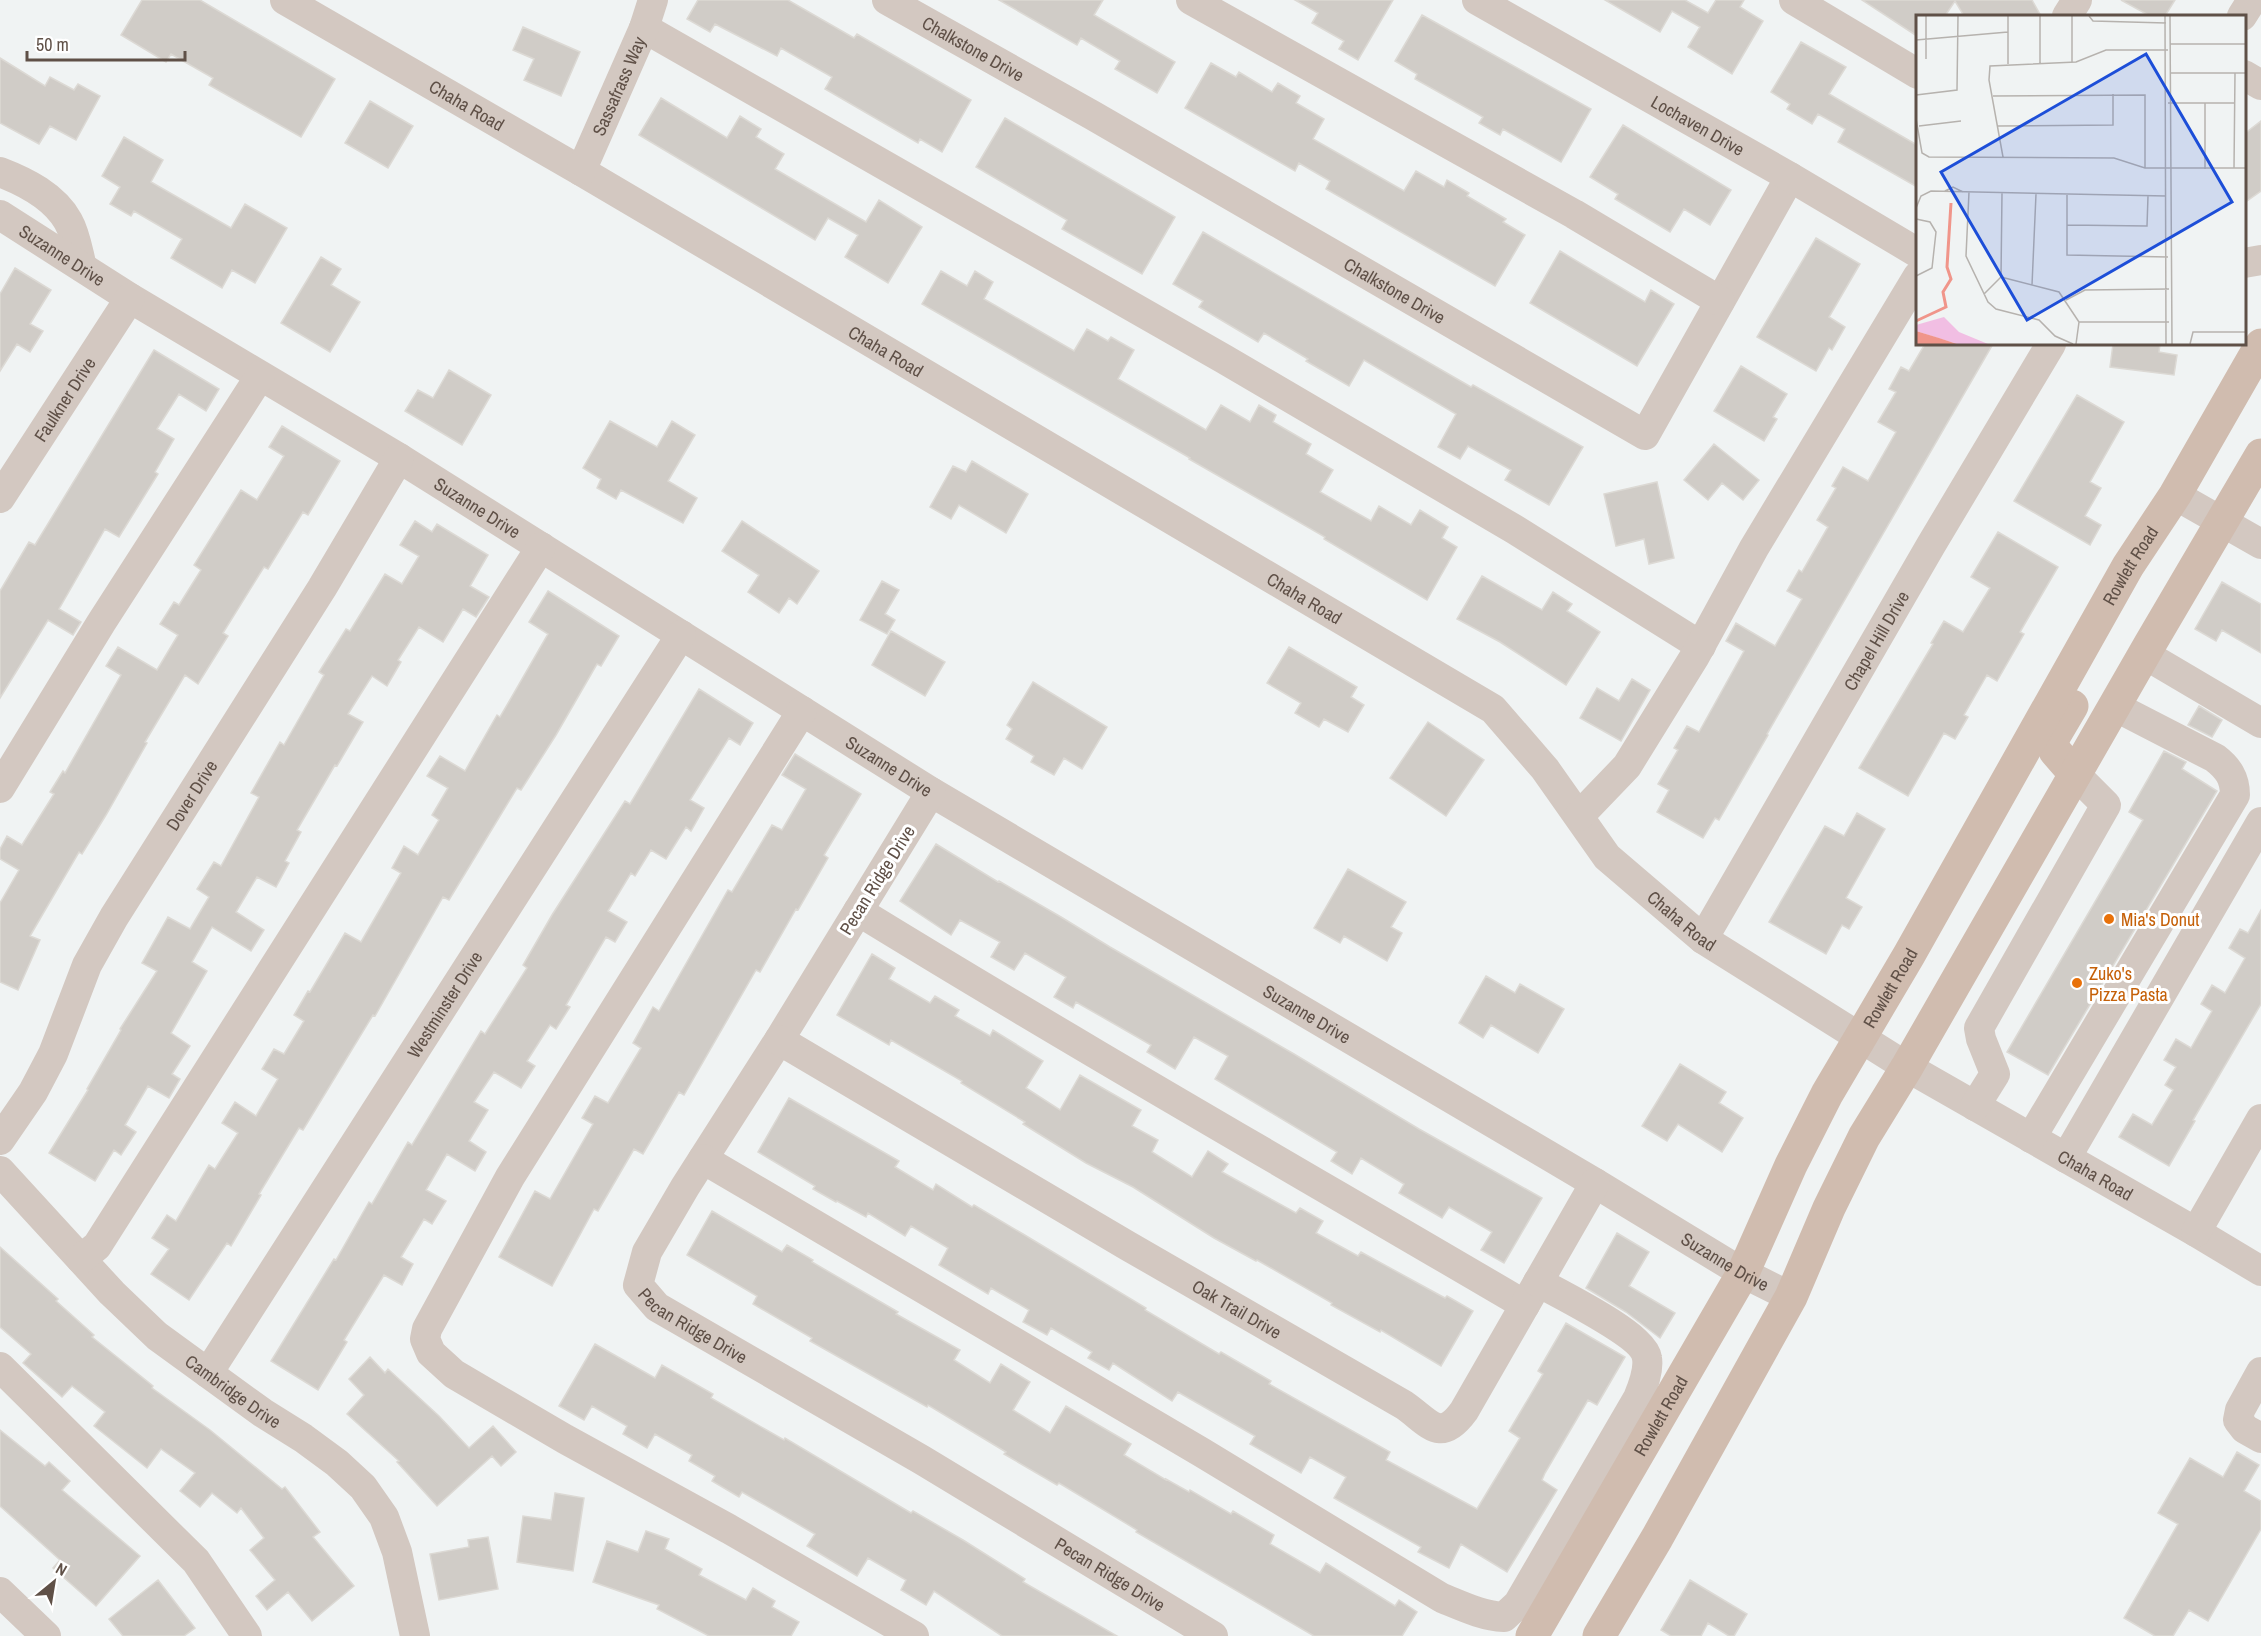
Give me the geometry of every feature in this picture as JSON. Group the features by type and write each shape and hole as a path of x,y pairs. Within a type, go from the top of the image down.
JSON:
{"main road":[{"name":"Rowlett Road","path":"1532,1636 1743,1273 1811,1122 1915,945 2115,588 2175,495 2261,345"},
{"path":"1599,1636 1657,1538 1791,1297 1829,1208 1860,1146 2261,455"},
{"path":"2075,774 2055,751 2052,740 2120,622 2115,588"}],"street":[{"name":"Chaha Road","path":"285,0 581,171 1492,709 1545,770 1607,856 1703,939 1907,1067 2261,1271"},
{"name":"Sassafrass Way","path":"581,171 644,28 653,0"},
{"name":"Chalkstone Drive","path":"887,0 1092,115 1645,435 1790,177"},
{"path":"1191,0 1584,220 1720,301"},
{"name":"Lochaven Drive","path":"1478,0 1790,177 1916,252"},
{"path":"1794,0 1916,73"},
{"path":"2068,15 2077,0"},
{"path":"2243,15 2252,0"},
{"path":"644,28 1254,376 1514,529 1701,646"},
{"path":"2246,76 2261,85"},
{"path":"0,172 26,182 51,200 68,221 76,241 82,267"},
{"name":"Suzanne Drive","path":"0,215 130,298 399,458 931,792 1595,1183 1743,1273 1791,1297"},
{"path":"2246,263 2261,260"},
{"path":"1579,816 1628,766 1701,646 1754,548 1916,278"},
{"name":"Faulkner Drive","path":"0,498 130,298"},
{"name":"Chapel Hill Drive","path":"1703,939 1925,555 2050,345"},
{"path":"0,788 101,623 260,376"},
{"name":"Dover Drive","path":"0,1140 33,1092 53,1054 87,965 114,916 322,588 399,458"},
{"path":"2175,495 2261,544"},
{"path":"81,1259 97,1246 541,547"},
{"name":"Westminster Drive","path":"208,1373 681,635"},
{"path":"2144,654 2261,723"},
{"path":"2031,1138 2235,795 2235,783 2226,766 2215,758 2114,706"},
{"path":"802,711 510,1177 427,1329 425,1339 431,1353 454,1374 914,1636"},
{"path":"1975,1106 1995,1074 1979,1028 2106,806 2075,774"},
{"name":"Pecan Ridge Drive","path":"931,792 647,1252 638,1285 657,1307 922,1460 1213,1636"},
{"path":"2066,1158 2261,822"},
{"path":"703,1159 1201,1452 1442,1598 1470,1610 1504,1617 1518,1604 1638,1398 1646,1375 1647,1356 1641,1345 1621,1329 1531,1294 1220,1125 1002,999 858,911"},
{"name":"Oak Trail Drive","path":"779,1040 1128,1246 1404,1405 1434,1427 1446,1429 1454,1424 1595,1183"},
{"path":"2196,1232 2261,1119"},
{"name":"Cambridge Drive","path":"0,1172 157,1336 263,1413 303,1438 363,1486 384,1517 397,1552 415,1636"},
{"path":"0,1367 196,1561 247,1636"},
{"path":"2261,1372 2240,1410 2238,1420 2245,1429 2261,1438"},
{"path":"0,1592 46,1636"}],"building":[{"path":"142,0 200,0 335,79 301,137 209,85 213,78 171,54 166,62 121,35"},
{"path":"698,0 788,0 854,38 857,34 971,100 942,152 920,139 918,143 825,89 832,77 781,48 777,56 715,24 710,32 687,19"},
{"path":"999,0 1103,0 1094,15 1175,62 1157,93 1115,69 1120,61 1081,38 1077,45"},
{"path":"1295,0 1393,0 1358,60 1339,49 1344,41 1312,23 1318,13"},
{"path":"1605,0 1685,0 1708,13 1716,0 1744,0 1740,7 1763,21 1732,74 1688,47 1700,27 1672,11 1660,32"},
{"path":"1862,0 2032,0 2040,15 1963,15 1955,1 1946,15 1916,15 1916,35"},
{"path":"2121,0 2175,0 2166,15 2148,15"},
{"path":"1422,15 1591,109 1561,162 1503,129 1500,135 1479,123 1483,117 1415,79 1417,74 1395,61"},
{"path":"523,27 580,52 561,96 524,80 534,59 513,50"},
{"path":"1801,42 1846,67 1829,94 1916,144 1916,186 1838,142 1845,129 1818,114 1812,124 1787,109 1790,104 1771,92"},
{"path":"0,58 45,86 50,77 74,90 78,84 100,96 76,140 50,126 39,144 0,123"},
{"path":"1211,63 1236,77 1239,72 1272,92 1278,83 1300,96 1296,103 1324,119 1313,139 1404,191 1416,171 1444,187 1447,180 1469,193 1467,196 1506,219 1503,222 1525,235 1495,286 1326,189 1330,181 1299,163 1295,171 1185,108"},
{"path":"661,98 727,138 740,116 761,129 756,137 784,154 775,169 866,222 879,200 922,227 888,283 845,257 858,235 828,218 815,240 639,135"},
{"path":"370,101 413,126 388,168 345,143"},
{"path":"1005,118 1175,217 1142,274 1062,229 1067,220 976,167"},
{"path":"2261,121 2261,191 2246,202 2246,132"},
{"path":"1623,125 1731,190 1710,225 1684,209 1670,232 1615,199 1618,194 1590,177"},
{"path":"124,137 163,160 151,182 231,228 245,204 287,228 255,283 232,270 222,288 171,258 182,239 134,211 131,216 110,204 120,187 102,176"},
{"path":"1203,232 1471,387 1473,385 1583,447 1549,505 1505,480 1511,470 1468,446 1460,459 1438,447 1456,414 1364,360 1349,386 1264,333 1258,342 1199,307 1203,301 1173,284"},
{"path":"1816,238 1860,264 1829,317 1845,327 1832,350 1829,348 1816,371 1757,337"},
{"path":"1560,251 1645,302 1651,290 1674,304 1637,366 1530,303"},
{"path":"321,257 341,269 331,285 360,302 330,352 281,323"},
{"path":"15,268 51,290 30,324 43,331 30,352 17,344 0,371 0,294"},
{"path":"941,271 967,286 975,271 993,282 984,299 1074,351 1087,329 1108,341 1111,337 1134,350 1118,379 1206,430 1221,405 1250,422 1259,405 1276,415 1273,422 1311,444 1306,454 1333,470 1320,492 1371,521 1379,506 1411,525 1420,510 1448,527 1442,538 1457,547 1427,600 1324,539 1325,537 922,304"},
{"path":"1924,345 1992,345 1719,820 1715,818 1703,838 1657,812 1669,790 1658,784 1678,750 1674,748 1687,726 1699,732 1744,651 1726,641 1736,623 1775,646 1802,599 1787,591 1799,570 1802,572 1828,527 1817,520 1836,488 1832,486 1843,467 1868,481 1896,432 1878,422 1896,392 1889,389 1901,367 1909,371"},
{"path":"2113,345 2160,345 2159,352 2177,355 2174,375 2110,367"},
{"path":"154,350 219,389 206,411 179,394 157,429 174,439 155,472 158,474 119,537 105,529 59,609 81,622 73,635 48,620 0,698 0,591 29,542 35,545"},
{"path":"1741,366 1787,394 1773,417 1777,419 1764,441 1714,411"},
{"path":"449,370 491,395 462,445 405,411 418,390 433,398"},
{"path":"2077,395 2124,422 2090,482 2101,488 2085,516 2101,525 2090,545 2014,501"},
{"path":"610,421 657,447 672,421 695,435 668,481 697,498 683,523 621,490 616,499 597,488 601,479 583,468"},
{"path":"282,426 340,461 308,515 303,512 268,569 264,567 223,633 228,636 198,684 185,675 145,742 147,743 106,815 82,854 79,852 30,936 40,940 18,990 0,982 0,903 19,870 0,859 0,849 7,836 22,845 54,794 50,792 63,771 65,773 121,675 106,666 118,647 157,670 178,635 160,624 174,602 179,605 201,570 194,565 241,490 257,500 284,456 269,447"},
{"path":"1714,444 1759,480 1743,500 1722,483 1708,500 1684,480"},
{"path":"972,461 1028,494 1006,533 959,505 951,519 930,507 953,466 966,472"},
{"path":"1657,482 1674,558 1649,564 1644,539 1616,546 1604,494"},
{"path":"415,521 432,532 437,524 488,555 470,586 489,597 476,617 463,609 443,642 419,627 398,660 401,662 387,686 372,676 348,714 363,722 297,830 301,832 285,861 289,863 276,887 257,877 236,912 264,930 251,951 212,927 192,962 207,971 171,1033 190,1046 172,1074 180,1079 169,1098 148,1086 125,1125 136,1132 121,1155 114,1150 95,1181 49,1153 88,1090 120,1029 157,971 142,963 168,917 190,929 209,897 197,889 214,862 221,866 259,797 251,793 280,742 284,745 324,675 319,672 346,629 350,631 385,574 402,584 419,556 400,545"},
{"path":"742,521 819,571 797,604 789,598 779,613 748,592 759,575 722,551"},
{"path":"1998,532 2058,567 2020,632 2024,634 1997,681 1987,675 1964,715 1968,717 1955,739 1944,733 1908,796 1859,768 1933,644 1931,643 1944,621 1963,632 1990,588 1971,577"},
{"path":"1482,576 1542,610 1553,592 1572,604 1567,611 1600,632 1566,685 1500,642 1457,619"},
{"path":"882,581 899,590 885,614 895,620 887,634 860,620"},
{"path":"2222,582 2261,604 2261,653 2222,630 2216,641 2195,629"},
{"path":"548,591 619,636 601,666 597,664 521,790 517,788 449,900 443,897 375,1016 373,1015 303,1130 299,1128 231,1246 227,1243 189,1300 151,1274 169,1249 152,1238 167,1215 176,1221 209,1165 215,1169 238,1133 222,1123 235,1102 256,1116 278,1079 262,1069 274,1049 284,1054 304,1021 294,1015 345,933 361,942 401,873 392,868 404,846 418,855 439,820 432,815 448,788 427,776 440,756 465,771 497,715 500,717 548,634 529,622"},
{"path":"891,631 945,662 925,696 872,665"},
{"path":"1289,647 1357,687 1351,697 1364,705 1348,732 1324,719 1319,727 1295,713 1301,703 1267,683"},
{"path":"1632,679 1650,690 1621,741 1580,718 1597,688 1619,701"},
{"path":"1033,682 1107,727 1082,769 1064,758 1054,775 1031,762 1034,756 1006,739 1012,729 1007,725"},
{"path":"699,689 753,723 740,745 729,738 690,800 704,808 691,831 686,827 666,859 651,850 635,876 631,873 608,911 627,922 615,942 606,937 566,1005 570,1007 556,1029 550,1025 527,1061 535,1066 521,1088 494,1072 474,1102 488,1110 469,1141 486,1152 475,1171 447,1154 426,1190 446,1201 432,1224 424,1219 401,1257 413,1264 402,1285 384,1275 344,1340 347,1342 318,1390 271,1361 334,1259 336,1260 369,1202 372,1204 408,1142 412,1145 481,1031 485,1034 527,968 523,965 552,915 625,801 630,804"},
{"path":"2199,706 2222,720 2212,737 2188,725"},
{"path":"1428,722 1484,760 1446,816 1390,778"},
{"path":"2164,751 2186,762 2182,769 2217,791 2048,1075 2007,1052 2143,820 2129,812"},
{"path":"795,754 861,794 824,855 828,858 798,910 796,909 760,972 756,970 684,1095 679,1092 643,1154 634,1149 598,1211 594,1209 552,1286 499,1257 535,1191 550,1199 593,1124 582,1118 595,1096 608,1103 641,1048 633,1043 653,1007 659,1011 728,890 732,892 772,825 782,830 806,789 782,775"},
{"path":"1857,813 1885,829 1846,898 1862,907 1849,929 1842,925 1826,954 1769,922 1825,826 1844,836"},
{"path":"936,844 1419,1129 1542,1198 1504,1263 1481,1250 1492,1232 1449,1207 1442,1218 1399,1193 1404,1184 1361,1158 1352,1174 1331,1161 1337,1152 1215,1079 1228,1056 1194,1037 1175,1069 1147,1052 1151,1045 1076,1002 1073,1008 1054,997 1066,977 1025,953 1014,970 991,957 1000,942 960,920 951,935 900,901"},
{"path":"1348,869 1406,902 1391,927 1402,933 1387,961 1344,936 1340,943 1314,928"},
{"path":"2261,910 2261,1004 2193,1120 2195,1121 2169,1166 2119,1137 2133,1114 2152,1125 2173,1090 2165,1085 2176,1067 2164,1060 2176,1039 2191,1048 2212,1011 2201,1004 2212,985 2225,993 2245,958 2229,948 2240,929 2248,933"},
{"path":"872,954 895,968 889,979 930,1003 935,996 959,1010 955,1016 990,1036 993,1030 1043,1061 1026,1088 1060,1110 1080,1075 1141,1110 1132,1126 1158,1140 1152,1152 1192,1177 1208,1151 1228,1164 1222,1172 1296,1213 1300,1208 1323,1221 1316,1233 1358,1256 1361,1252 1473,1311 1441,1366 1381,1330 1380,1332 1331,1305 1332,1303 1257,1260 1214,1238 1133,1187 1086,1163 961,1083 962,1081 891,1040 889,1045 837,1015"},
{"path":"1486,976 1515,993 1520,984 1564,1009 1538,1053 1491,1025 1483,1038 1459,1023"},
{"path":"1680,1064 1726,1092 1719,1103 1743,1118 1722,1152 1678,1124 1667,1141 1642,1126"},
{"path":"789,1098 899,1161 895,1167 933,1190 936,1184 972,1207 974,1205 1219,1354 1221,1352 1271,1381 1269,1384 1390,1452 1386,1460 1477,1509 1520,1438 1509,1431 1543,1374 1538,1371 1566,1323 1625,1357 1597,1405 1588,1400 1545,1473 1542,1480 1557,1490 1507,1572 1461,1544 1449,1568 1418,1552 1421,1547 1334,1498 1346,1477 1310,1457 1301,1473 1250,1444 1255,1436 1178,1392 1172,1401 1113,1363 1109,1370 1088,1358 1092,1352 1051,1328 1047,1335 1023,1322 1029,1310 991,1288 988,1294 939,1265 948,1248 911,1226 905,1236 868,1213 866,1217 836,1202 813,1189 815,1186 758,1152"},
{"path":"712,1211 782,1252 787,1245 898,1312 896,1314 960,1350 954,1360 990,1383 1001,1364 1030,1382 1013,1410 1050,1433 1066,1406 1131,1444 1124,1455 1166,1480 1189,1492 1190,1490 1231,1514 1233,1511 1274,1535 1270,1544 1320,1573 1326,1563 1395,1606 1399,1600 1417,1612 1402,1636 1314,1636 1136,1532 1137,1530 1059,1483 1057,1485 1004,1454 1006,1452 928,1405 927,1407 810,1341 812,1338 753,1304 757,1296 687,1255"},
{"path":"1617,1233 1649,1252 1629,1286 1675,1313 1660,1338 1626,1312 1586,1288"},
{"path":"0,1247 58,1299 56,1301 94,1335 92,1337 153,1386 152,1388 210,1430 282,1489 285,1487 320,1532 313,1537 354,1586 312,1621 288,1592 267,1610 256,1596 275,1580 250,1550 264,1538 241,1508 237,1513 212,1493 200,1507 180,1491 195,1473 161,1449 147,1468 94,1426 105,1412 72,1386 62,1397 23,1363 31,1354 0,1327"},
{"path":"595,1344 655,1378 662,1365 713,1394 711,1398 784,1440 785,1438 911,1513 913,1511 963,1540 1025,1579 1023,1582 1117,1636 1002,1636 934,1591 926,1605 901,1590 906,1580 868,1558 857,1576 807,1546 815,1534 742,1492 739,1497 712,1481 715,1476 689,1461 692,1455 655,1434 647,1448 623,1434 627,1426 592,1406 584,1420 559,1406"},
{"path":"370,1357 385,1373 388,1369 439,1416 469,1448 493,1426 516,1452 501,1466 492,1456 437,1506 397,1462 399,1461 347,1414 364,1395 349,1379"},
{"path":"0,1430 45,1466 49,1462 70,1481 62,1490 140,1556 96,1606 53,1568 60,1560 0,1506"},
{"path":"2237,1452 2259,1465 2244,1491 2261,1501 2261,1529 2208,1621 2189,1610 2173,1636 2155,1636 2124,1618 2178,1524 2158,1513 2190,1458 2223,1477"},
{"path":"555,1493 584,1498 573,1571 517,1562 523,1516 551,1520"},
{"path":"646,1531 669,1539 665,1549 702,1569 699,1575 746,1600 753,1588 775,1601 772,1607 799,1622 791,1636 709,1636 657,1609 659,1605 593,1582 607,1541 638,1552"},
{"path":"488,1537 498,1589 439,1600 430,1554 469,1547 468,1540"},
{"path":"158,1580 195,1628 184,1636 123,1636 109,1619"},
{"path":"1690,1580 1747,1614 1734,1636 1729,1636 1708,1623 1701,1636 1671,1636 1661,1630"}],"place":[{"name":"Mia's Donut","path":"2109,919"},
{"name":"Zuko's Pizza Pasta","path":"2077,983"}]}
